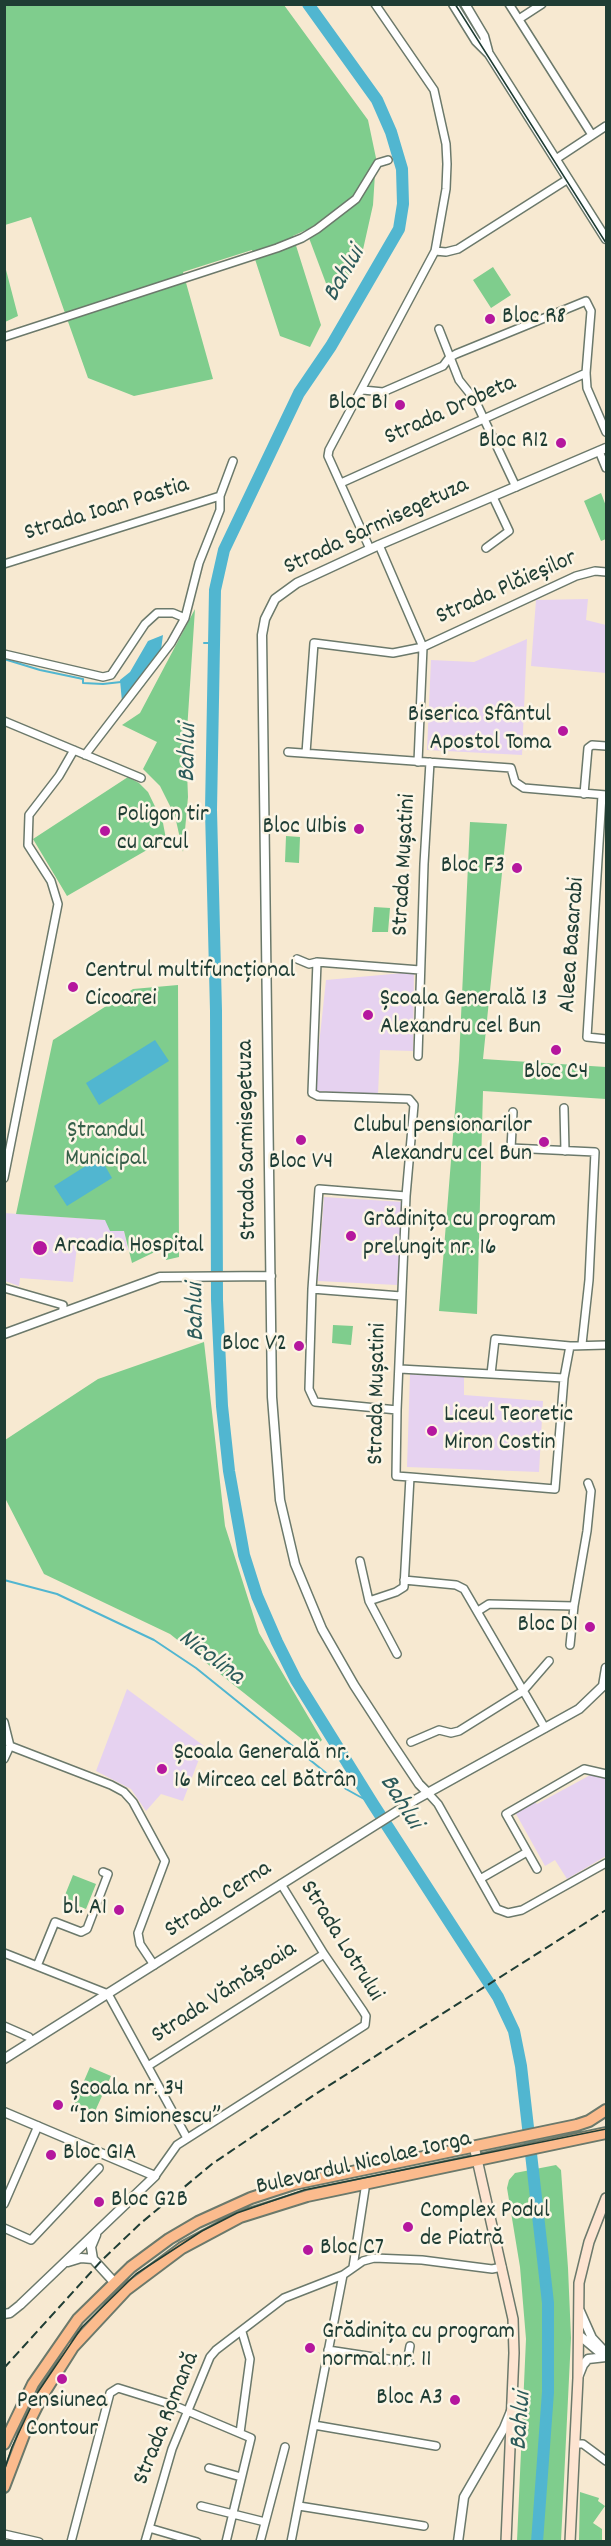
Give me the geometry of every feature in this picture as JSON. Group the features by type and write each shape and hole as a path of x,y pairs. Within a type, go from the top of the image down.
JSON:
{"main road":[{"name":"Bulevardul Nicolae Iorga","path":"4,2444 16,2415 48,2359 78,2319 114,2282 169,2239 222,2210 294,2184 506,2141 590,2121 606,2110"},
{"name":"Bulevardul Nicolae Iorga","path":"4,2487 28,2424 59,2367 90,2327 126,2290 182,2248 240,2217 285,2202 606,2133"},
{"path":"474,2146 513,2319 512,2408 506,2541"},
{"path":"570,2541 578,2378 579,2283 583,2263 606,2198"}],"street":[{"path":"370,549 328,456 329,450 363,390 435,251 446,189 447,164 446,144 434,90 375,4"},
{"path":"453,4 476,41 489,54 606,239"},
{"path":"465,4 484,36 489,54"},
{"path":"510,4 592,135"},
{"path":"519,19 542,4"},
{"path":"556,159 606,126"},
{"path":"4,337 106,306 277,248 302,237 317,229 356,199 378,163 388,160"},
{"path":"435,251 446,252 458,249 568,179"},
{"path":"363,390 383,392 443,366 448,358 586,301 591,311 587,388 606,432"},
{"path":"439,329 448,358 459,380 475,400 516,488"},
{"name":"Strada Drobeta","path":"341,483 586,373"},
{"path":"603,449 606,468"},
{"name":"Strada Sarmisegetuza","path":"428,1792 414,1776 354,1685 322,1629 295,1564 280,1500 274,1444 262,635 265,619 275,599 297,583 379,545 603,449"},
{"name":"Strada Ioan Pastia","path":"85,755 171,642 185,618 199,563 220,510 220,496 233,461"},
{"name":"Strada Ioan Pastia","path":"4,564 220,496"},
{"path":"486,548 509,531 493,497"},
{"name":"Strada Plăieșilor","path":"379,545 423,647 417,762"},
{"name":"Strada Plăieșilor","path":"423,647 576,576 605,571"},
{"path":"4,654 103,677 111,675 145,624 157,613 173,613 185,618"},
{"path":"306,753 314,644 393,653 423,647"},
{"path":"4,721 141,778"},
{"path":"584,794 588,748 592,745 606,746"},
{"path":"4,1178 58,904 51,881 28,845 29,815 74,750"},
{"path":"288,752 511,768 515,782 524,788 604,795"},
{"name":"Strada Mușatini","path":"418,1056 430,762"},
{"name":"Aleea Basarabi","path":"604,795 603,836 587,1037 606,1039"},
{"name":"Strada Mușatini","path":"297,959 309,964 317,962 420,970"},
{"name":"Strada Mușatini","path":"317,962 310,1089 318,1096 411,1100 414,1108 406,1196 397,1410 396,1476 410,1477 404,1580"},
{"path":"564,1108 565,1150"},
{"path":"513,1112 511,1148 595,1152 589,1280 582,1344"},
{"path":"397,1410 315,1402 309,1389 312,1289 319,1189 406,1196"},
{"path":"4,1334 150,1280 271,1276"},
{"path":"4,1288 63,1305 63,1312"},
{"path":"312,1289 401,1296"},
{"path":"491,1374 495,1339 570,1346 606,1345"},
{"path":"410,1477 555,1489 564,1378 570,1346"},
{"path":"400,1369 564,1378"},
{"path":"570,1645 574,1606 587,1532 591,1491 588,1483"},
{"path":"360,1561 369,1601 397,1654"},
{"path":"369,1601 400,1590 404,1587 404,1580 456,1585 464,1589 545,1728"},
{"path":"478,1611 489,1604 574,1606"},
{"path":"411,1742 439,1730 454,1733 523,1691 549,1661"},
{"path":"605,1686 606,1668"},
{"name":"Strada Cerna","path":"4,2059 428,1792 579,1709 605,1686"},
{"path":"4,1722 10,1746 4,1759"},
{"path":"10,1746 111,1785 124,1792 133,1802 165,1861 138,1934 140,1944 154,1965"},
{"path":"537,1869 506,1814 584,1769 606,1774"},
{"path":"428,1792 438,1804 497,1909 508,1913 522,1910 606,1863"},
{"path":"480,1879 527,1851"},
{"path":"37,1966 55,1922 81,1932 87,1929 108,1874 103,1872"},
{"name":"Strada Lotrului","path":"187,2138 365,2025 367,2021 363,2011 324,1954 281,1884"},
{"path":"4,1953 108,1994 187,2138 177,2145 155,2176 100,2230 20,2305 10,2313 4,2314"},
{"name":"Strada Vămășoaia","path":"148,2066 324,1954"},
{"path":"4,2026 29,2037 32,2042"},
{"path":"4,2112 155,2176"},
{"path":"4,2204 38,2126"},
{"path":"4,2228 31,2240 99,2168"},
{"path":"353,2267 363,2184"},
{"path":"100,2230 91,2247 93,2259 114,2282"},
{"name":"Strada Romană","path":"145,2541 172,2449 212,2354 284,2298 343,2275 353,2267 374,2258 388,2257 492,2269 502,2267"},
{"path":"58,2270 75,2259 93,2259"},
{"path":"291,2541 343,2275"},
{"path":"578,2308 592,2338 606,2352"},
{"path":"240,2433 250,2360 242,2332"},
{"path":"579,2336 598,2353 606,2352"},
{"path":"328,2350 407,2362 410,2346"},
{"path":"578,2378 588,2359 606,2352"},
{"path":"71,2541 112,2391 123,2388 187,2410 251,2438 226,2541"},
{"path":"458,2541 464,2497 504,2427 512,2408"},
{"path":"314,2425 436,2446"},
{"path":"575,2444 583,2444 606,2461"},
{"path":"260,2541 285,2447"},
{"path":"209,2468 241,2477"},
{"path":"201,2506 265,2522"},
{"path":"299,2506 424,2526"},
{"path":"149,2528 198,2541"},
{"path":"4,2534 39,2541"}],"shaded area":[{"path":"588,599 586,620 606,625 606,673 531,666 536,600"},
{"path":"527,639 522,755 427,750 431,660 474,662"},
{"name":"Școala Generală 13 Alexandru cel Bun","path":"414,972 413,1051 380,1050 378,1094 314,1091 326,980"},
{"path":"324,1197 403,1202 397,1285 318,1281"},
{"name":"Arcadia Hospital","path":"4,1213 105,1220 124,1231 128,1250 77,1246 73,1282 20,1278 19,1286 5,1281"},
{"path":"410,1374 464,1377 464,1395 543,1401 539,1472 407,1467"},
{"path":"127,1689 204,1746 183,1801 161,1794 146,1811 131,1789 96,1771"},
{"path":"594,1773 606,1778 606,1856 567,1879 555,1860 545,1866 515,1812 534,1801 537,1804"}],"green space":[{"path":"5,5 284,5 368,120 376,158 373,205 362,254 333,302 306,230 293,236 321,325 310,347 280,336 252,250 183,272 213,379 134,396 88,378 31,217 5,225"},
{"path":"5,266 18,316 4,322"},
{"path":"493,267 511,295 491,308 473,280"},
{"path":"601,493 606,506 606,539 601,541 584,501"},
{"path":"195,609 186,746 188,797 183,852 175,816 160,786 143,769 157,742 122,725 140,713"},
{"name":"Poligon tir cu arcul","path":"128,777 148,792 163,823 166,839 67,896 33,839"},
{"path":"470,822 507,824 483,1059 606,1067 606,1099 483,1091 477,1314 439,1311 459,1060"},
{"path":"286,836 300,837 299,863 285,862"},
{"path":"374,907 390,908 388,932 372,932"},
{"name":"Ștrandul Municipal","path":"178,985 179,1257 166,1260 161,1249 132,1263 124,1231 110,1231 105,1220 16,1214 53,1040 133,989"},
{"path":"333,1325 353,1326 351,1345 332,1343"},
{"path":"204,1342 225,1526 259,1633 322,1740 313,1748 170,1634 44,1574 5,1498 5,1440 98,1379"},
{"path":"73,1875 96,1884 86,1909 63,1900"},
{"path":"90,2067 111,2076 92,2118 72,2109"},
{"path":"556,2165 561,2170 571,2338 561,2541 517,2541 526,2339 520,2267 507,2188 509,2180 515,2173"},
{"path":"580,2492 599,2498 598,2501 605,2506 593,2523 602,2529 602,2541 579,2541"}],"water":[{"path":"163,635 161,650 122,702 120,680 130,672 148,641"},
{"path":"155,1040 169,1061 99,1105 86,1083"},
{"path":"100,1157 112,1178 67,1206 54,1186"}],"waterway":[{"name":"Bahlui","path":"308,4 377,100 391,132 402,169 403,204 399,229 331,346 299,393 224,550 215,590 211,810 216,1011 217,1300 222,1406 229,1471 244,1555 257,1596 277,1642 296,1680 373,1804 498,1997 514,2031 521,2066 548,2303 548,2392 537,2542"},
{"path":"204,643 216,643"},
{"path":"4,659 40,670 83,679 83,683 121,682"},
{"name":"Nicolina","path":"4,1580 57,1594 154,1640 196,1668 346,1789 373,1804"}],"tram line":[{"path":"455,4 606,243"},
{"path":"4,2471 12,2447 38,2392 82,2327 136,2274 202,2231 237,2213 304,2190 606,2129"}],"railway":[{"path":"4,2368 102,2260 141,2223 212,2164 314,2095 606,1910"}],"place":[{"name":"Bloc R8","path":"490,319"},
{"name":"Bloc B1","path":"400,405"},
{"name":"Bloc R12","path":"561,443"},
{"name":"Biserica Sfântul Apostol Toma","path":"563,731"},
{"name":"Bloc U1bis","path":"359,829"},
{"name":"Poligon tir cu arcul","path":"105,831"},
{"name":"Bloc F3","path":"517,868"},
{"name":"Centrul multifuncțional Cicoarei","path":"73,987"},
{"name":"Școala Generală 13 Alexandru cel Bun","path":"368,1015"},
{"name":"Bloc C4","path":"556,1050"},
{"name":"Bloc V4","path":"301,1140"},
{"name":"Clubul pensionarilor Alexandru cel Bun","path":"544,1142"},
{"name":"Grădinița cu program prelungit nr. 16","path":"351,1236"},
{"name":"Arcadia Hospital","path":"40,1248"},
{"name":"Bloc V2","path":"299,1346"},
{"name":"Liceul Teoretic Miron Costin","path":"432,1431"},
{"name":"Bloc D1","path":"590,1627"},
{"name":"Școala Generală nr. 16 Mircea cel Bătrân","path":"162,1769"},
{"name":"bl. A1","path":"119,1910"},
{"name":"Școala nr. 34 “Ion Simionescu”","path":"58,2105"},
{"name":"Bloc G1A","path":"51,2155"},
{"name":"Bloc G2B","path":"99,2202"},
{"name":"Complex Podul de Piatră","path":"408,2227"},
{"name":"Bloc C7","path":"308,2250"},
{"name":"Grădinița cu program normal nr. 11","path":"310,2348"},
{"name":"Pensiunea Contour","path":"62,2379"},
{"name":"Bloc A3","path":"455,2400"}]}
